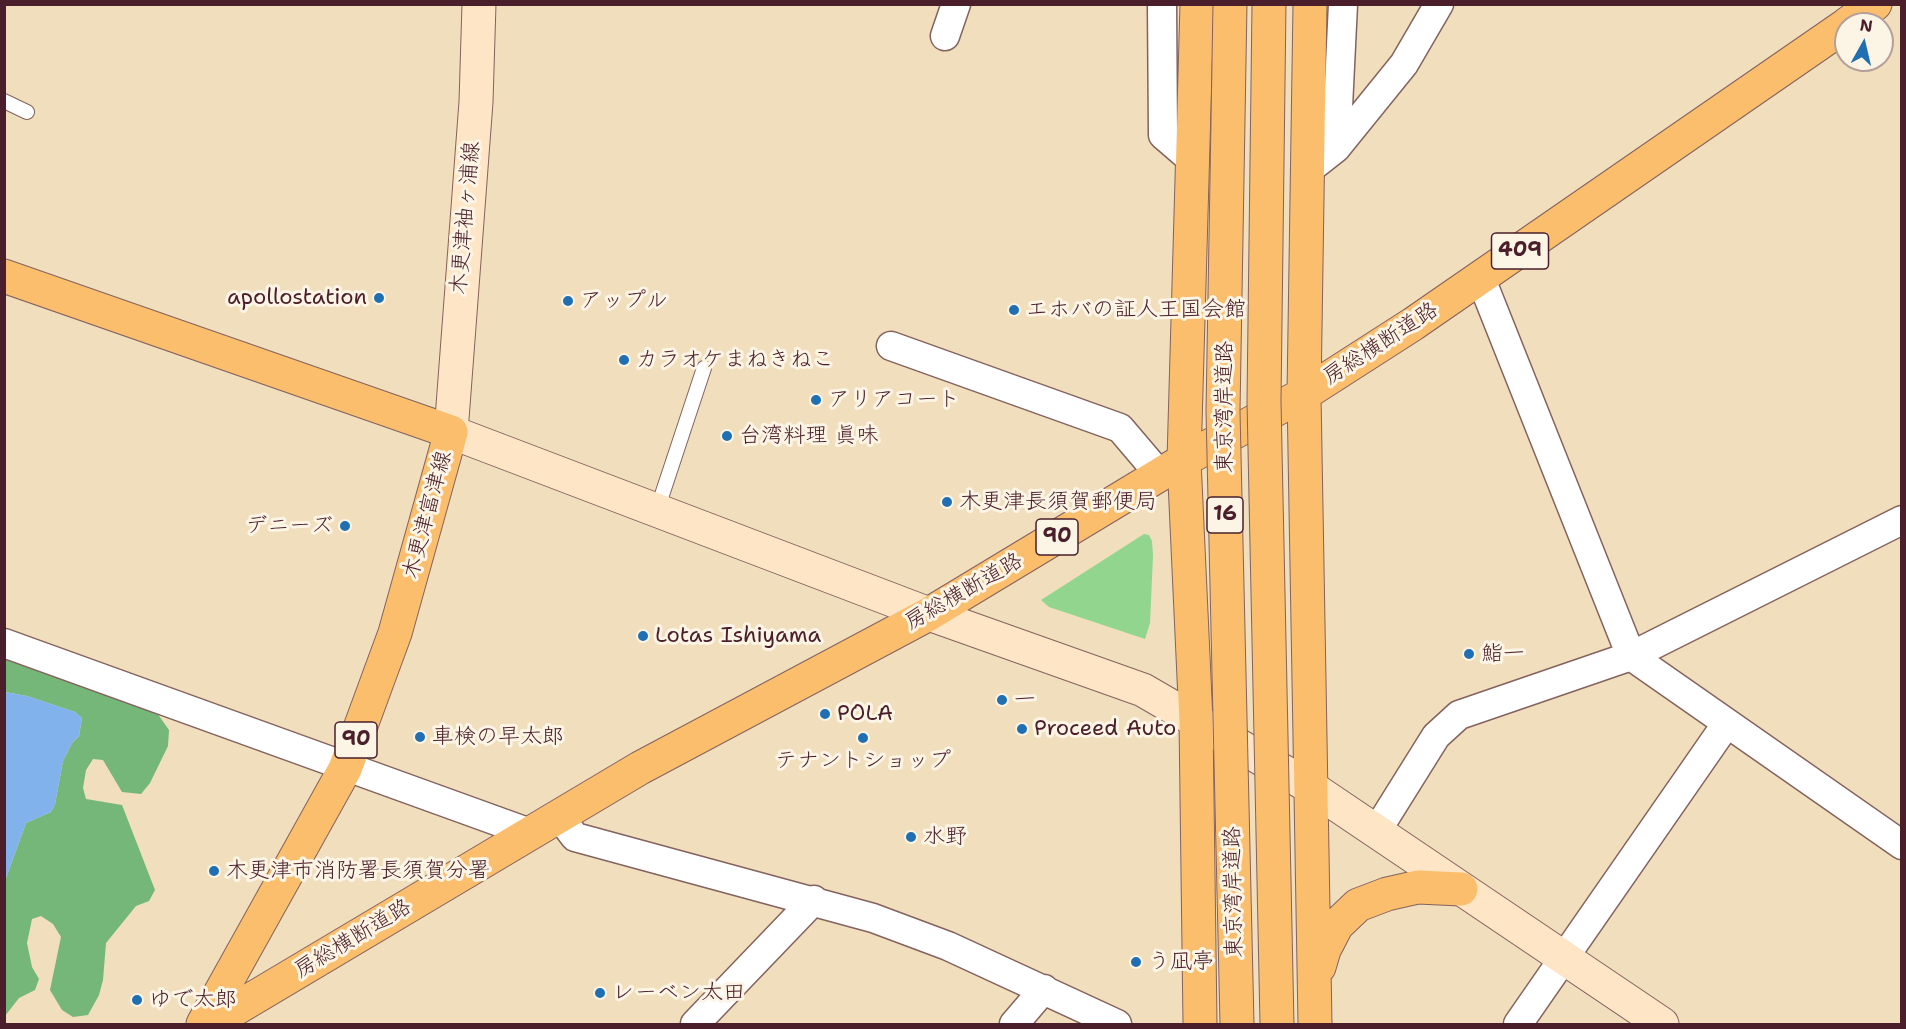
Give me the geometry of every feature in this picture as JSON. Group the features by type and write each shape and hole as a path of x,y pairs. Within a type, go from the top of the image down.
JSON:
{"main road":[{"name":"16","path":"1197,4 1192,160 1172,467 1196,721 1200,1024"},
{"name":"東京湾岸道路","path":"1230,4 1223,411 1237,1024"},
{"name":"東京湾岸道路","path":"1269,4 1264,401 1277,1024"},
{"path":"1310,4 1304,394 1315,1024"},
{"name":"房総横断道路","path":"210,1024 640,768 929,614 1172,467 1304,394 1481,279 1834,33"},
{"name":"木更津富津線","path":"4,276 452,432 401,613 345,769 203,1024"},
{"path":"1314,981 1324,950 1337,925 1358,905 1387,894 1418,887 1461,889"}],"street":[{"name":"木更津袖ヶ浦線","path":"452,432 476,102 480,4"},
{"path":"945,36 956,4"},
{"path":"1162,4 1163,135 1192,160"},
{"path":"1336,148 1343,4"},
{"path":"1308,170 1336,148 1404,64 1439,4"},
{"path":"1481,279 1631,656 1902,845"},
{"path":"891,346 1120,428 1172,467"},
{"path":"452,432 929,614 1143,690 1312,788 1662,1024"},
{"path":"1376,832 1436,736 1459,715 1631,656 1902,520"},
{"path":"4,644 345,769 530,833"},
{"path":"1518,1024 1727,723"},
{"path":"559,816 574,837 814,900 873,918 948,946 1117,1024"},
{"path":"695,1024 814,900"},
{"path":"1014,1024 1044,989"}],"lane":[{"path":"4,101 27,112"},
{"path":"657,510 704,368"}],"green space":[{"path":"1144,534 1149,535 1152,541 1153,556 1150,623 1145,639 1049,607 1041,600"},
{"path":"5,631 150,703 169,730 168,746 150,783 141,794 122,792 103,760 93,759 86,770 83,788 86,799 122,805 155,890 149,901 136,906 106,943 103,980 99,995 88,1015 73,1017 62,1010 50,990 61,937 53,924 41,916 32,919 27,943 32,967 39,979 35,990 19,998 5,1016 5,881 26,823 51,812 55,804 63,761 72,743 79,736 82,718 75,712 27,696 5,692"}],"water":[{"path":"5,692 27,696 75,712 82,718 79,736 72,743 63,761 55,804 51,812 26,823 5,881"}],"place":[{"name":"apollostation","path":"379,298"},
{"name":"アップル","path":"568,301"},
{"name":"エホバの証人王国会館","path":"1014,310"},
{"name":"カラオケまねきねこ","path":"624,360"},
{"name":"アリアコート","path":"816,400"},
{"name":"台湾料理 眞味","path":"727,436"},
{"name":"木更津長須賀郵便局","path":"947,502"},
{"name":"デニーズ","path":"345,526"},
{"name":"Lotas Ishiyama","path":"643,636"},
{"name":"鮨一","path":"1469,654"},
{"name":"一","path":"1002,700"},
{"name":"POLA","path":"825,714"},
{"name":"Proceed Auto","path":"1022,729"},
{"name":"車検の早太郎","path":"420,737"},
{"name":"テナントショップ","path":"863,738"},
{"name":"水野","path":"911,837"},
{"name":"木更津市消防署長須賀分署","path":"214,871"},
{"name":"う凪亭","path":"1136,962"},
{"name":"レーベン太田","path":"600,993"},
{"name":"ゆで太郎","path":"137,1000"}]}
